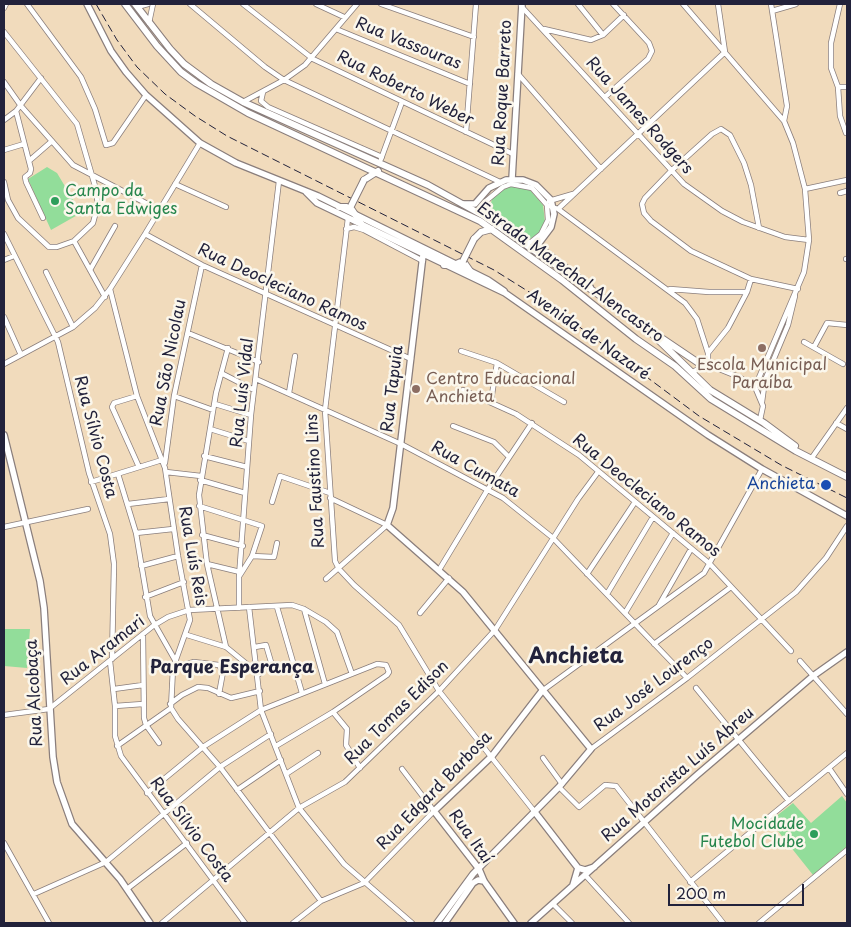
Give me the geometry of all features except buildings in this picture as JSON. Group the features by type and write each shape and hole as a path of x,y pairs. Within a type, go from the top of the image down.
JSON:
{"main road":[{"path":"87,4 111,51 146,95 200,143 236,163 318,196 339,207 362,225"},
{"name":"Estrada Marechal Alencastro","path":"125,4 182,72 213,94 248,113 469,215 492,229 636,339 675,366 711,398 752,425 847,477"},
{"name":"Estrada Marechal Alencastro","path":"136,5 170,49 195,73 243,102 380,160 397,171 463,204 592,288"},
{"name":"Rua Roque Barreto","path":"511,181 522,5"},
{"path":"142,26 142,19 148,21"},
{"path":"363,165 365,179"},
{"path":"350,216 351,207 365,179 376,172 397,171"},
{"path":"463,204 475,204 489,188 500,182 523,180 536,185 547,202 556,208"},
{"path":"306,192 313,201 350,216 488,280 505,293"},
{"path":"339,207 351,207"},
{"name":"Estrada Marechal Alencastro","path":"556,208 551,227 539,243 539,247 643,325 716,395 760,420 784,439 812,457 847,473"},
{"name":"Avenida de Nazaré","path":"362,225 423,258 444,265 505,293 655,399 762,469 847,516"},
{"path":"444,265 454,265 463,261 474,239 480,232 492,229"},
{"name":"Rua Tapuia","path":"387,525 393,508 423,258"},
{"path":"463,261 470,272"},
{"path":"613,321 621,319 621,309"},
{"path":"636,339 634,331 643,325"},
{"path":"653,334 706,366"},
{"path":"752,425 760,420"},
{"name":"Rua Alcobaça","path":"4,437 26,523 44,608 54,767 64,804 77,832 106,862 150,923"},
{"path":"387,525 449,578 591,749"},
{"name":"Rua Motorista Luís Abreu","path":"531,923 586,876 644,821 813,676 847,652"},
{"name":"Rua Edgard Barbosa","path":"434,811 492,756 542,691"},
{"name":"Rua José Lourenço","path":"437,923 479,869 560,785 591,749"},
{"name":"Rua Itaí","path":"434,811 479,869 484,881 514,923"},
{"name":"Rua Faustino Lins","path":"534,811 578,868"},
{"path":"573,886 578,868 585,870 594,868"},
{"path":"444,923 473,883 478,880 484,881"}],"street":[{"path":"4,8 6,4"},
{"path":"27,4 81,77 108,146 113,143 146,95"},
{"path":"136,5 148,4"},
{"path":"148,21 153,4"},
{"path":"190,4 265,67 284,80 500,182"},
{"name":"Rua Roberto Weber","path":"243,4 313,58 513,154"},
{"path":"316,4 344,17"},
{"path":"243,102 284,80 313,58 344,17 357,4"},
{"path":"381,4 474,37"},
{"path":"466,132 476,4"},
{"path":"578,4 604,35"},
{"path":"605,97 648,59 652,51 650,43 613,4"},
{"path":"682,4 784,122 793,143 805,189 809,240 804,272 765,380 762,402 763,413 760,420"},
{"path":"718,4 725,52"},
{"path":"771,4 787,106 784,122"},
{"path":"772,11 796,4"},
{"path":"840,4 830,56 832,76 838,87 840,116 846,133"},
{"name":"Rua James Rodgers","path":"522,5 639,133 671,172 684,184 722,211 759,228 784,237 809,240"},
{"path":"542,29 591,40 604,35 624,15"},
{"name":"Rua Vassouras","path":"336,28 470,84"},
{"path":"4,32 77,124 93,176 97,212 93,223 74,241 57,248 43,244 12,210 4,182"},
{"path":"706,366 708,353 697,319 685,303 669,289 556,208 574,194 725,52"},
{"path":"518,73 601,169"},
{"path":"4,120 21,106 42,78"},
{"path":"4,82 6,91 73,165 159,210"},
{"path":"838,87 847,87"},
{"path":"263,92 261,101 268,107 380,160 402,102"},
{"path":"16,111 31,172 26,177 26,182 43,218"},
{"path":"759,228 751,185 737,147 727,131 717,130 644,198 642,204 644,213 660,229 691,251 751,279 798,289"},
{"path":"29,161 52,141"},
{"path":"4,364 73,326 86,317 105,296 146,234 200,143"},
{"path":"4,150 24,144"},
{"path":"805,189 847,180"},
{"name":"Rua Luís Vidal","path":"240,608 239,575 243,546 251,415 267,296 279,181"},
{"path":"475,204 486,201 495,191 511,181"},
{"path":"175,184 226,208"},
{"path":"840,193 847,191"},
{"path":"524,243 537,238 546,227 547,202 574,194"},
{"path":"484,216 486,201"},
{"name":"Rua Faustino Lins","path":"350,216 346,230 325,410 334,554 339,569 399,625 439,691 534,811"},
{"path":"90,270 115,226"},
{"name":"Avenida de Nazaré","path":"346,230 354,227 364,230 423,258"},
{"name":"Rua Sílvio Costa","path":"4,234 12,257 55,336 91,482 112,548 111,660 116,706 117,746 125,764 215,880 245,923"},
{"name":"Rua Deocleciano Ramos","path":"146,234 202,265 267,296 411,359"},
{"path":"74,241 105,296"},
{"path":"4,254 12,257"},
{"path":"4,260 12,257"},
{"name":"Rua São Nicolau","path":"163,462 174,396 202,265"},
{"path":"46,272 73,326"},
{"path":"708,353 728,328 748,292 751,279"},
{"name":"Rua Luís Reis","path":"110,289 137,396 166,472 173,529 184,582 190,624 173,668 171,706"},
{"path":"669,289 748,292"},
{"path":"755,387 789,314"},
{"path":"4,317 21,356"},
{"path":"814,347 826,324 831,322 847,325"},
{"path":"188,333 258,362"},
{"path":"804,342 842,364"},
{"path":"226,647 207,564 199,506 200,478 204,456 214,404 228,348"},
{"path":"461,351 497,363 564,402"},
{"path":"290,393 295,356"},
{"path":"492,401 497,363"},
{"path":"693,372 706,366 739,377 755,387 762,402"},
{"path":"221,374 254,390"},
{"name":"Rua Cumata","path":"256,379 401,444 488,489 515,506 553,538 687,678"},
{"name":"Rua Deocleciano Ramos","path":"464,390 492,401 532,422 579,455 710,564 791,651"},
{"path":"137,396 114,403 112,407 139,467"},
{"path":"174,396 213,410"},
{"path":"214,404 251,415"},
{"path":"812,457 847,408"},
{"path":"439,570 488,489 532,422"},
{"path":"836,423 847,429"},
{"path":"453,426 494,442 509,456"},
{"path":"210,429 249,441"},
{"path":"204,456 247,467"},
{"path":"91,482 139,467 163,462"},
{"name":"Rua Edgard Barbosa","path":"542,691 702,576 762,469"},
{"path":"166,472 200,478 245,493"},
{"name":"Rua Tomas Edison","path":"162,923 270,835 300,808 338,787 439,691 494,630 598,472"},
{"path":"118,474 136,533 145,597 154,626 175,660"},
{"path":"272,502 280,476 330,496 387,525 326,579"},
{"path":"128,504 169,499"},
{"path":"588,574 635,502"},
{"path":"199,506 262,526 252,556 239,575 207,564"},
{"path":"4,527 88,509"},
{"path":"607,594 653,518"},
{"name":"Rua José Lourenço","path":"591,749 763,620 813,574 847,526"},
{"path":"136,533 173,529"},
{"path":"625,613 672,534"},
{"path":"202,535 243,546"},
{"path":"252,556 274,557 277,543"},
{"path":"658,608 691,549"},
{"path":"141,566 178,556"},
{"path":"420,612 449,578"},
{"path":"145,597 184,582"},
{"path":"654,644 731,586"},
{"name":"Rua Aramari","path":"49,709 143,634 168,617 188,610 292,605 304,609"},
{"path":"250,607 259,674 261,710 300,808 334,854 412,923"},
{"path":"277,607 302,693"},
{"path":"304,609 326,622 337,632 352,674"},
{"path":"304,609 325,684"},
{"path":"143,634 143,704 146,725 159,743"},
{"path":"187,635 226,647 259,674"},
{"path":"255,647 266,645 271,662"},
{"path":"800,661 847,714"},
{"path":"173,668 194,662 219,665 222,672 219,694"},
{"path":"147,793 203,747 261,710 352,674 380,664 386,665 387,675 333,712 276,746"},
{"path":"114,688 143,685"},
{"path":"117,746 171,706 182,695 198,687 208,688 231,698 260,691"},
{"path":"696,688 789,801"},
{"path":"116,706 143,704"},
{"path":"171,706 178,720 220,767 321,901"},
{"path":"4,715 49,709"},
{"path":"333,712 347,729 346,745 360,768"},
{"path":"34,894 106,862 220,767 271,734"},
{"path":"286,774 318,753"},
{"path":"690,882 847,753"},
{"path":"543,758 560,785 579,807 605,786 616,786 723,923"},
{"path":"237,790 281,760"},
{"path":"829,768 847,794"},
{"name":"Rua Itaí","path":"402,769 434,811"},
{"name":"Rua Edgard Barbosa","path":"293,923 321,901 364,882 434,811"},
{"path":"127,889 187,843"},
{"path":"4,845 49,923"},
{"path":"759,923 847,850"},
{"path":"586,876 629,923"},
{"path":"553,904 572,923"}],"green space":[{"name":"Campo da Santa Edwiges","path":"47,167 57,173 81,213 51,230 28,179"},
{"path":"513,186 530,190 543,205 545,222 539,233 530,239 525,240 488,214 492,199 502,189"},
{"path":"4,629 30,629 27,668 4,666"},
{"name":"Mocidade Futebol Clube","path":"842,796 847,803 847,846 813,875 770,821 793,803 811,823"}],"railway":[{"path":"96,4 117,40 137,67 165,94 195,116 227,136 494,270 550,305 699,416 781,465 847,498"}],"place":[{"name":"Campo da Santa Edwiges","path":"55,201"},
{"name":"Escola Municipal Paraíba","path":"762,348"},
{"name":"Centro Educacional Anchieta","path":"416,389"},
{"name":"Anchieta","path":"826,485"},
{"name":"Mocidade Futebol Clube","path":"814,834"}],"district":[{"name":"Anchieta","path":"576,657"},
{"name":"Parque Esperança","path":"232,668"}]}
